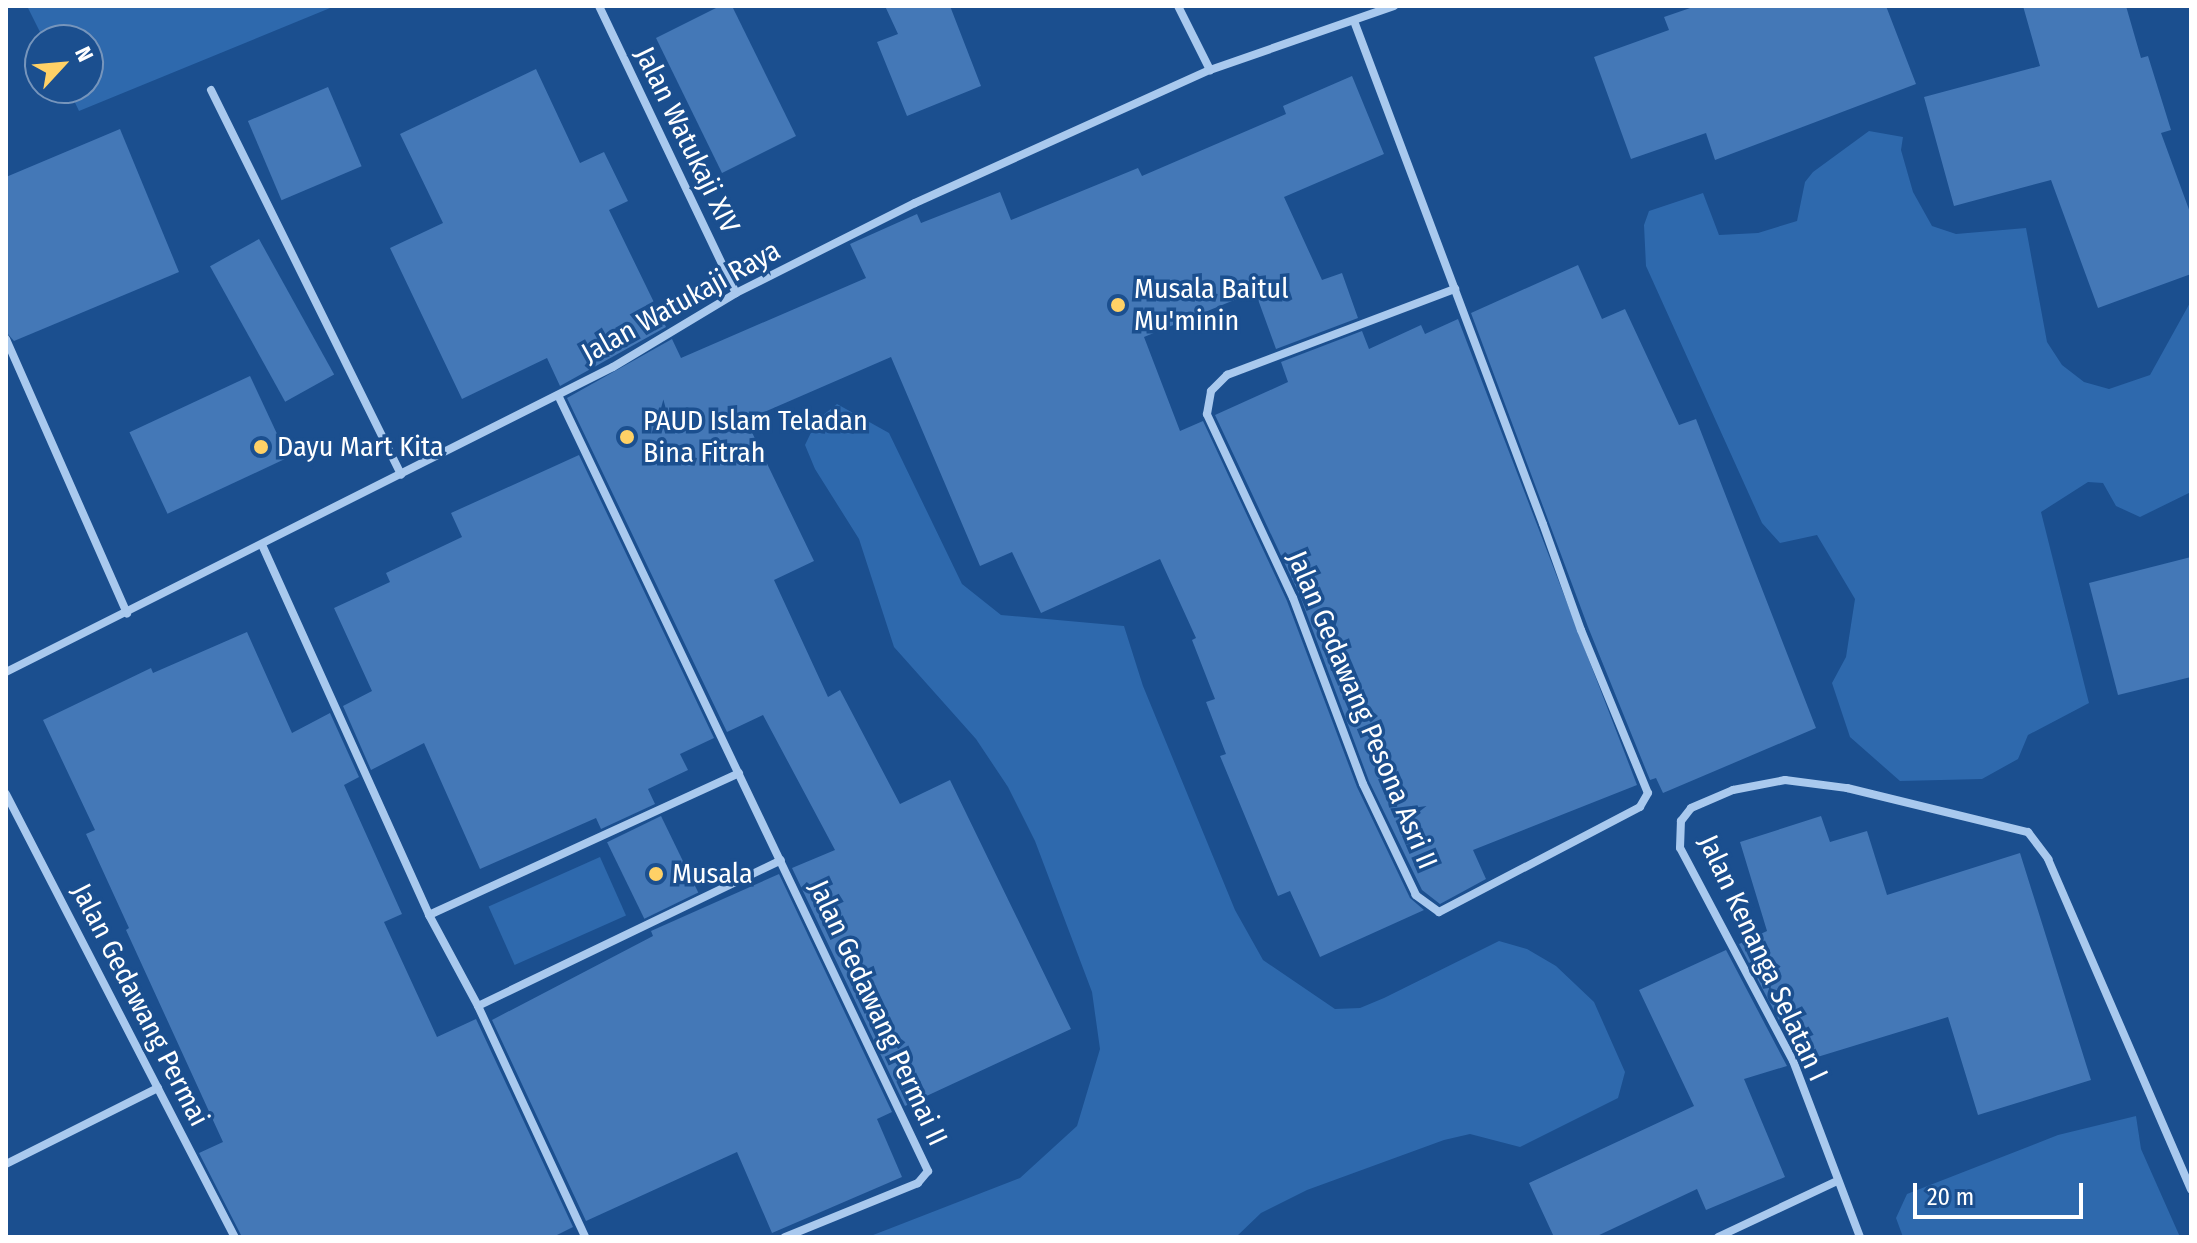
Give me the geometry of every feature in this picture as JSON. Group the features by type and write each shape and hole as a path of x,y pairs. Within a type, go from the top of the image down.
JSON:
{"street":[{"name":"Jalan Watukaji XIV","path":"599,6 736,293"},
{"path":"1178,6 1210,70"},
{"name":"Jalan Watukaji Raya","path":"6,672 263,547 558,395 736,293 915,203 1210,70 1394,6"},
{"name":"Jalan Gedawang Pesona Asri II","path":"1354,21 1455,289 1581,630 1648,793 1640,807 1439,912 1416,895 1363,784 1293,598 1207,414 1211,391 1227,375 1455,289"},
{"path":"211,90 401,475"},
{"path":"6,339 127,613"},
{"name":"Jalan Gedawang Permai II","path":"558,395 928,1171 918,1183 785,1237"},
{"path":"263,547 429,915 478,1006 585,1237"},
{"path":"429,915 739,773"},
{"name":"Jalan Kenanga Selatan I","path":"1860,1237 1835,1182 1793,1061 1680,848 1681,821 1691,808 1733,790 1785,780 1847,788 2028,832 2048,859 2191,1189"},
{"name":"Jalan Gedawang Permai","path":"6,794 235,1237"},
{"name":"Jalan Gedawang Permai II","path":"478,1006 781,860"},
{"path":"6,1164 158,1088"},
{"path":"1718,1237 1835,1182"}],"shaded area":[{"path":"27,6 335,6 104,101 104,24 36,24"},
{"path":"76,104 96,104 79,111"},
{"path":"1869,131 1903,137 1901,150 1913,192 1932,226 1956,234 2026,228 2047,342 2062,365 2084,382 2109,389 2150,375 2191,301 2191,492 2140,517 2116,506 2103,483 2088,482 2041,512 2089,703 2028,735 2018,759 1982,779 1900,781 1850,737 1832,683 1846,657 1855,599 1817,535 1780,543 1762,523 1646,266 1644,225 1649,211 1703,193 1719,235 1758,233 1797,221 1805,182 1813,172"},
{"path":"837,404 889,433 962,584 1001,615 1124,626 1143,686 1235,910 1263,960 1335,1009 1360,1008 1499,941 1527,949 1556,966 1594,1002 1625,1072 1618,1098 1520,1147 1470,1134 1444,1140 1307,1190 1261,1213 1236,1237 868,1237 1020,1178 1077,1126 1100,1049 1092,992 1035,841 1008,787 976,739 894,647 859,539 815,469 805,445 817,420"},
{"path":"600,857 626,915 515,965 489,907"},
{"path":"2136,1116 2141,1149 2180,1237 1903,1237 1896,1218 1907,1194 2058,1135"}],"building":[{"path":"720,6 732,6 796,136 722,173 656,38"},
{"path":"885,6 950,6 981,86 907,116 877,42 898,34"},
{"path":"1696,6 1886,6 1916,84 1715,160 1706,133 1631,159 1594,57 1669,30 1664,17"},
{"path":"2023,6 2126,6 2141,58 2148,56 2171,130 2161,133 2191,215 2191,274 2098,308 2051,180 1954,206 1924,97 2040,66"},
{"path":"536,69 580,163 604,152 628,201 609,210 666,327 560,386 547,358 462,399 390,248 443,223 400,134"},
{"path":"1352,76 1384,154 1284,197 1322,280 1342,273 1358,318 1276,349 1256,294 1249,294 1144,337 1180,431 1203,421 1287,601 1357,787 1410,898 1424,910 1320,957 1290,891 1278,896 1220,756 1226,754 1206,702 1215,699 1192,640 1196,638 1160,559 1041,613 1012,552 980,566 891,357 746,420 814,561 774,580 828,697 840,690 900,804 950,780 1071,1029 905,1106 792,868 835,850 763,715 727,732 567,398 672,339 681,358 866,278 850,244 917,214 921,223 1000,192 1011,220 1138,168 1142,176 1286,114 1283,106"},
{"path":"328,87 362,166 282,200 248,121"},
{"path":"120,129 179,272 14,341 6,332 6,177"},
{"path":"259,239 334,375 285,402 210,266"},
{"path":"1578,265 1602,319 1625,309 1679,425 1696,419 1816,728 1663,793 1656,778 1650,780 1588,627 1471,313"},
{"path":"1458,319 1637,785 1473,850 1486,879 1440,904 1422,890 1369,781 1300,596 1215,415 1288,382 1281,362 1362,331 1369,349 1421,325 1425,334"},
{"path":"250,376 288,458 167,514 129,432"},
{"path":"579,455 714,738 680,754 688,770 648,789 655,804 601,829 596,818 480,869 424,743 371,770 343,706 372,691 334,608 390,582 386,573 462,537 451,513"},
{"path":"2191,557 2191,677 2118,695 2089,583"},
{"path":"247,632 292,733 330,713 359,777 344,785 402,914 384,922 437,1037 476,1019 573,1227 553,1237 242,1237 199,1153 223,1142 126,930 129,928 86,834 95,830 43,720 151,668 153,673"},
{"name":"Musala","path":"661,816 698,892 644,919 607,842"},
{"path":"1821,816 1830,842 1867,831 1887,895 2020,853 2091,1080 1978,1115 1948,1017 1801,1062 1739,944 1767,931 1740,842"},
{"path":"779,874 892,1112 877,1119 902,1177 772,1233 737,1152 586,1221 492,1020 653,936 651,931"},
{"path":"1726,950 1787,1066 1744,1079 1785,1177 1706,1210 1697,1189 1595,1237 1554,1237 1529,1183 1694,1106 1639,990"}],"place":[{"name":"Musala Baitul Mu'minin","path":"1118,305"},
{"name":"PAUD Islam Teladan Bina Fitrah","path":"627,437"},
{"name":"Dayu Mart Kita","path":"261,447"},
{"name":"Musala","path":"656,874"}]}
